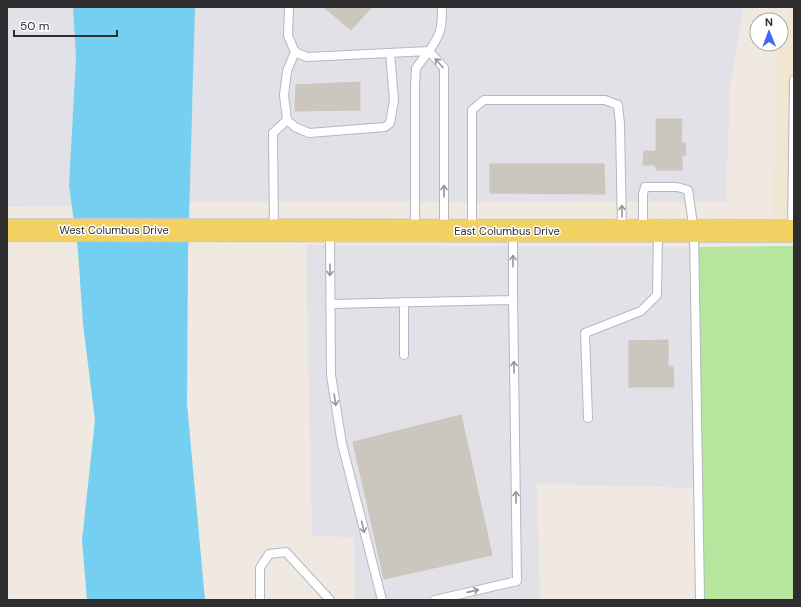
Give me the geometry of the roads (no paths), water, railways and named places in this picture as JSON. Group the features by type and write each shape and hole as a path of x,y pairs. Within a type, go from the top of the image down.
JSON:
{"main road":[{"name":"West Columbus Drive","path":"7,230 221,230"},
{"name":"East Columbus Drive","path":"221,230 793,231"}],"lane":[{"path":"289,7 288,36 295,52 307,56 429,51"},
{"path":"415,230 416,68 438,38 442,23 442,7"},
{"path":"429,51 444,68 444,230"},
{"path":"295,52 286,70 284,95 287,120 295,127 309,134 385,127 390,123 394,100 390,53"},
{"path":"793,231 794,80"},
{"path":"472,230 472,110 484,100 605,100 618,105 622,191 641,231 656,295 641,311 585,334 588,418"},
{"path":"274,231 273,132 287,120"},
{"path":"641,231 643,194 645,187 677,186 688,190 694,231 700,600"},
{"path":"435,600 517,581 513,230"},
{"path":"330,231 331,375 342,444 382,600"},
{"path":"330,304 513,300"},
{"path":"404,302 404,355"},
{"path":"260,600 260,568 269,554 286,552 330,600"}],"water":[{"path":"73,7 195,7 188,254 187,404 205,600 87,600 82,540 95,420 83,324 78,251 69,185 76,57"}]}
